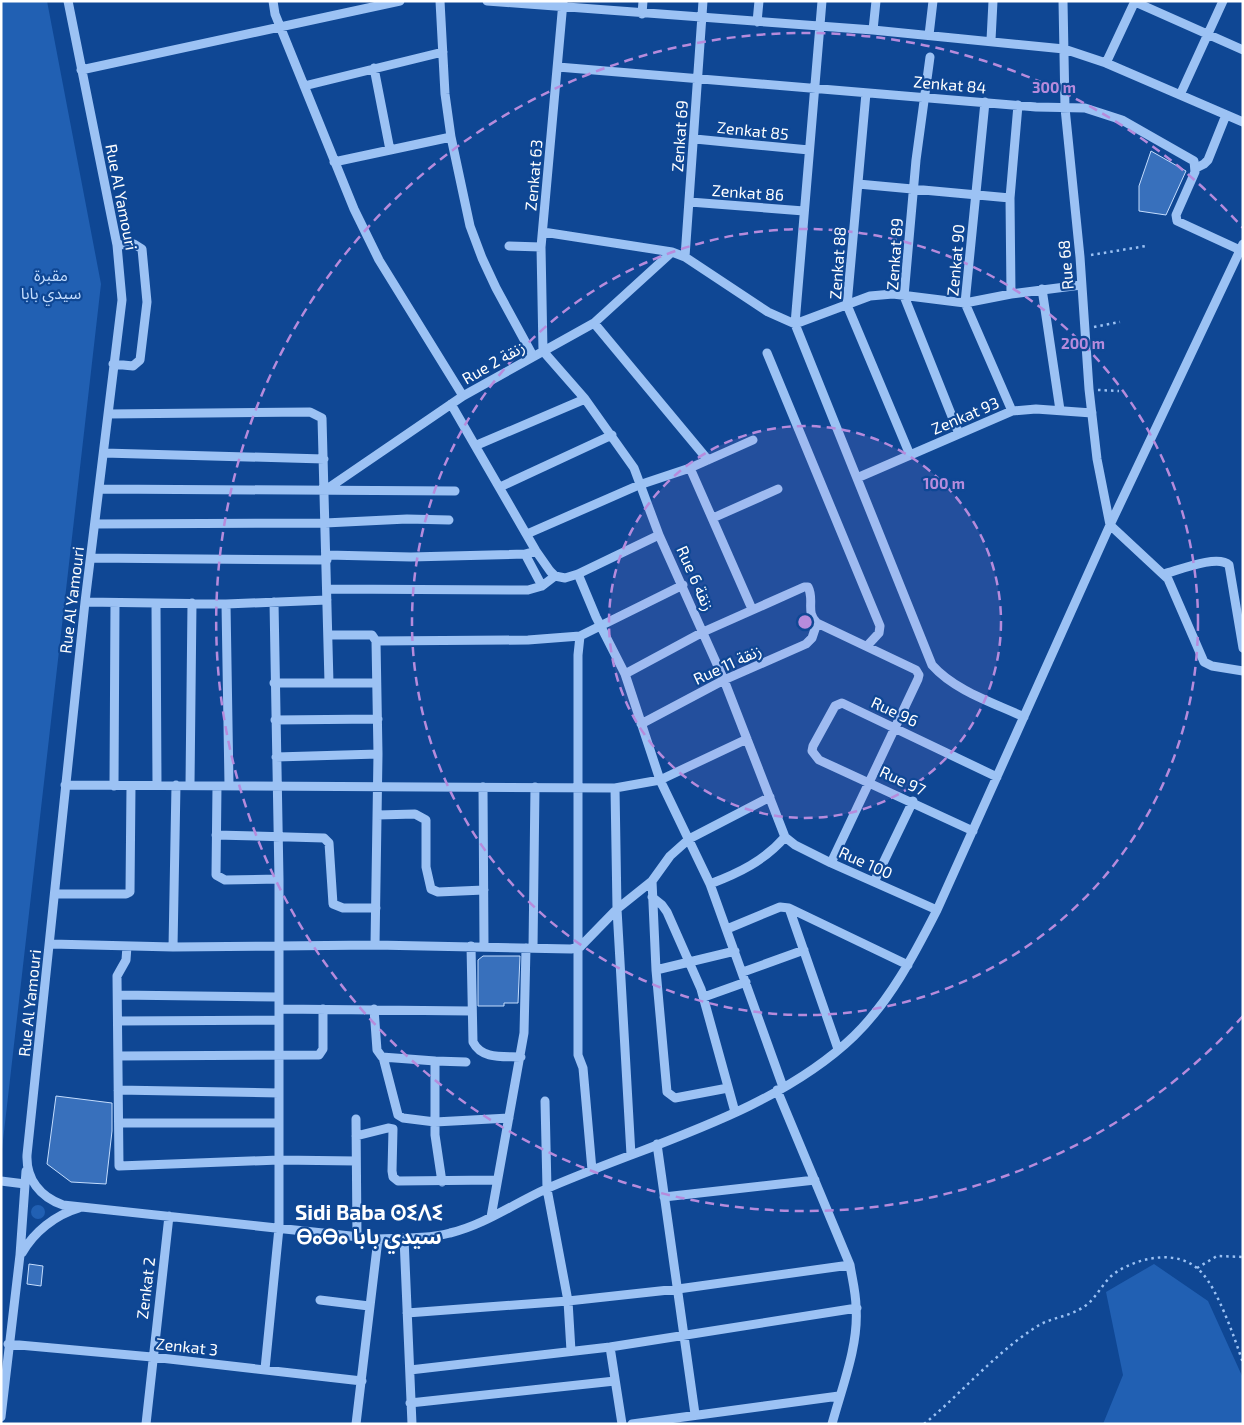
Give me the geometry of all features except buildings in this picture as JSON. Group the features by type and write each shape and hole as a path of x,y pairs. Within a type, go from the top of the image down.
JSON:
{"street":[{"name":"Rue Al Yamouri","path":"46,1197 33,1183 27,1162 85,602 122,300 117,245 68,1"},
{"path":"273,1 281,28 354,209 379,260 464,396"},
{"path":"81,70 400,1"},
{"path":"440,1 451,137 470,226 482,258 533,356"},
{"path":"487,1 563,4 642,14 873,30 991,40 1064,49 1106,63 1243,122"},
{"path":"642,14 643,1"},
{"name":"Zenkat 69","path":"685,257 703,1"},
{"path":"757,22 758,1"},
{"path":"822,1 795,324 932,665 940,674 955,684 1024,717"},
{"path":"873,30 876,1"},
{"path":"929,35 933,1"},
{"path":"991,40 993,1"},
{"name":"Rue 68","path":"1063,1 1065,108 1080,257 1089,389 1097,458 1110,525"},
{"path":"1180,95 1223,1"},
{"path":"1106,63 1135,2 1243,50"},
{"name":"Zenkat 63","path":"542,351 541,247 563,4"},
{"path":"304,86 443,52"},
{"name":"Zenkat 89","path":"930,57 914,189 904,296 960,434"},
{"name":"Zenkat 84","path":"558,67 926,98 1085,108 1122,120 1190,159 1196,168"},
{"path":"374,68 390,150"},
{"name":"Zenkat 88","path":"866,92 848,305 910,455"},
{"name":"Zenkat 90","path":"985,102 965,303 1012,411"},
{"path":"1011,294 1010,198 1018,105"},
{"path":"24,1202 33,1192 63,1204 82,1207 378,1239 451,1233 491,1217 547,1189 734,1112 780,1088 854,1036 874,1013 908,965 936,910 1110,525 1242,247 1177,221 1176,216 1196,168 1208,160 1226,115"},
{"path":"334,162 451,137"},
{"name":"Zenkat 85","path":"694,139 809,150"},
{"path":"858,184 1010,198"},
{"name":"Zenkat 86","path":"690,202 804,211"},
{"path":"543,232 672,252 685,257 768,312 795,324 870,296 882,294 965,303 1042,289 1081,285"},
{"path":"113,364 133,366 140,360 147,302 142,249 134,244 117,245"},
{"path":"509,246 541,247"},
{"name":"Rue 2 زنقة","path":"324,491 451,404 594,323 672,252"},
{"path":"1042,289 1060,410"},
{"path":"594,323 708,460"},
{"name":"Rue 6 زنقة","path":"542,351 584,399 612,435 634,468 659,535 724,680 785,837"},
{"path":"767,353 880,626 879,633 867,646"},
{"path":"477,445 584,399"},
{"path":"451,404 477,445 536,551 555,576 565,578 578,574 659,535"},
{"name":"Zenkat 93","path":"857,478 1012,411 1060,410 1092,413"},
{"path":"108,414 310,412 318,415 323,422 328,683"},
{"path":"500,487 612,435"},
{"path":"527,534 640,484 690,468 753,440"},
{"path":"104,453 324,459"},
{"path":"690,468 752,609"},
{"path":"99,489 456,491"},
{"path":"713,518 778,489"},
{"path":"95,524 325,523 407,519 449,520"},
{"path":"1110,525 1164,574 1204,662 1212,666 1243,672"},
{"path":"91,558 411,557 525,554 536,551"},
{"path":"525,554 542,586"},
{"path":"1164,574 1215,560 1226,561 1229,565 1243,648"},
{"path":"578,574 600,626 625,674 660,780 710,884 743,972 780,1088 850,1265 857,1308 849,1362 832,1424"},
{"path":"327,589 528,590 542,586 555,576"},
{"path":"376,641 528,640 580,636 683,585"},
{"path":"625,674 704,632 804,587 808,587 810,591 809,609 812,618 817,623 916,670 919,675 831,862"},
{"path":"85,602 226,604 327,600"},
{"path":"265,1369 279,1228 279,879 274,602"},
{"path":"114,786 115,603"},
{"path":"190,785 192,603"},
{"path":"156,604 156,786"},
{"path":"226,604 229,785"},
{"name":"Rue 11 زنقة","path":"641,724 724,680 806,644 812,638 817,623"},
{"path":"328,635 372,635 376,641 378,815 375,945"},
{"path":"580,636 578,655 580,947 578,1055 583,1068 592,1170"},
{"path":"274,683 376,683"},
{"name":"Rue 96","path":"819,760 812,751 813,746 838,703 842,703 997,777"},
{"path":"275,720 378,719"},
{"path":"66,785 615,788 660,780 748,739"},
{"path":"276,757 378,754"},
{"name":"Rue 97","path":"819,760 869,781 973,831"},
{"path":"56,894 126,894 130,892 131,786"},
{"path":"173,947 176,786"},
{"path":"217,786 216,875 219,879 279,879"},
{"path":"483,787 484,946"},
{"path":"491,1217 496,1180 521,1057 524,1033 530,948 534,787"},
{"path":"615,788 617,909 631,1155"},
{"path":"51,944 173,947 484,946 571,949 580,947 617,909 652,881 670,856 689,839 770,797"},
{"path":"874,882 912,801"},
{"path":"378,815 414,814 426,820 426,867 431,889 438,892 484,890"},
{"path":"216,835 278,835 315,837 328,840 332,904 343,908 376,908"},
{"path":"710,884 764,859 785,837"},
{"name":"Rue 100","path":"785,837 795,845 936,910"},
{"path":"652,881 656,970 667,1092 675,1098 728,1088"},
{"path":"652,897 667,912 704,997 734,1112"},
{"path":"727,929 780,907 789,908 908,965"},
{"path":"789,908 838,1049"},
{"path":"127,946 126,960 117,976 119,1166 279,1160 356,1161"},
{"path":"471,946 472,1036 476,1048 486,1055 521,1057"},
{"path":"656,970 690,963 735,950"},
{"path":"743,972 804,950"},
{"path":"704,997 746,982"},
{"path":"118,996 278,997"},
{"path":"279,1009 471,1011"},
{"path":"118,1056 321,1054 323,1049 323,1009"},
{"path":"374,1009 377,1050 384,1057 398,1115 403,1118 435,1122 509,1118"},
{"path":"118,1021 279,1020"},
{"path":"384,1057 466,1062"},
{"path":"435,1061 435,1135 442,1182"},
{"path":"118,1090 279,1093"},
{"path":"545,1101 547,1189 568,1301 571,1351"},
{"path":"356,1119 357,1237"},
{"path":"119,1123 279,1123"},
{"path":"356,1136 391,1128 394,1133 393,1177 398,1181 496,1180"},
{"path":"657,1144 695,1414"},
{"path":"1,1417 8,1344 20,1256 27,1162"},
{"path":"664,1197 815,1180"},
{"path":"1,1181 26,1184"},
{"path":"23,1217 26,1226 31,1230 46,1225 55,1211 46,1197"},
{"path":"20,1256 33,1237 46,1225 69,1211 82,1207"},
{"name":"Zenkat 2","path":"146,1424 169,1216"},
{"path":"404,1238 412,1424"},
{"path":"356,1424 378,1239"},
{"path":"408,1313 568,1301 678,1289 850,1265"},
{"path":"320,1300 369,1306"},
{"path":"410,1370 610,1347 857,1308"},
{"name":"Zenkat 3","path":"8,1344 152,1357 362,1381"},
{"path":"610,1347 622,1424"},
{"path":"410,1403 615,1382"},
{"path":"632,1424 839,1396"}],"path":[{"path":"1080,257 1146,246"},
{"path":"1086,328 1120,322"},
{"path":"1089,389 1119,391"},
{"path":"1197,1268 1217,1256 1243,1257"},
{"path":"924,1424 995,1358 1028,1332 1048,1320 1083,1308 1116,1272 1135,1262 1157,1257 1180,1259 1197,1268 1210,1284 1243,1363"}],"green space":[{"name":"مقبرة سيدي بابا","path":"1,1 47,1 101,284 1,1158"},
{"path":"35,1205 41,1205 45,1212 41,1219 35,1219 31,1215 31,1209"},
{"path":"1154,1264 1208,1301 1243,1378 1243,1424 1103,1424 1123,1375 1106,1292"}],"district":[{"name":"Sidi Baba ⵙⵉⴷⵉ ⴱⴰⴱⴰ سيدي بابا","path":"369,1223"}]}
